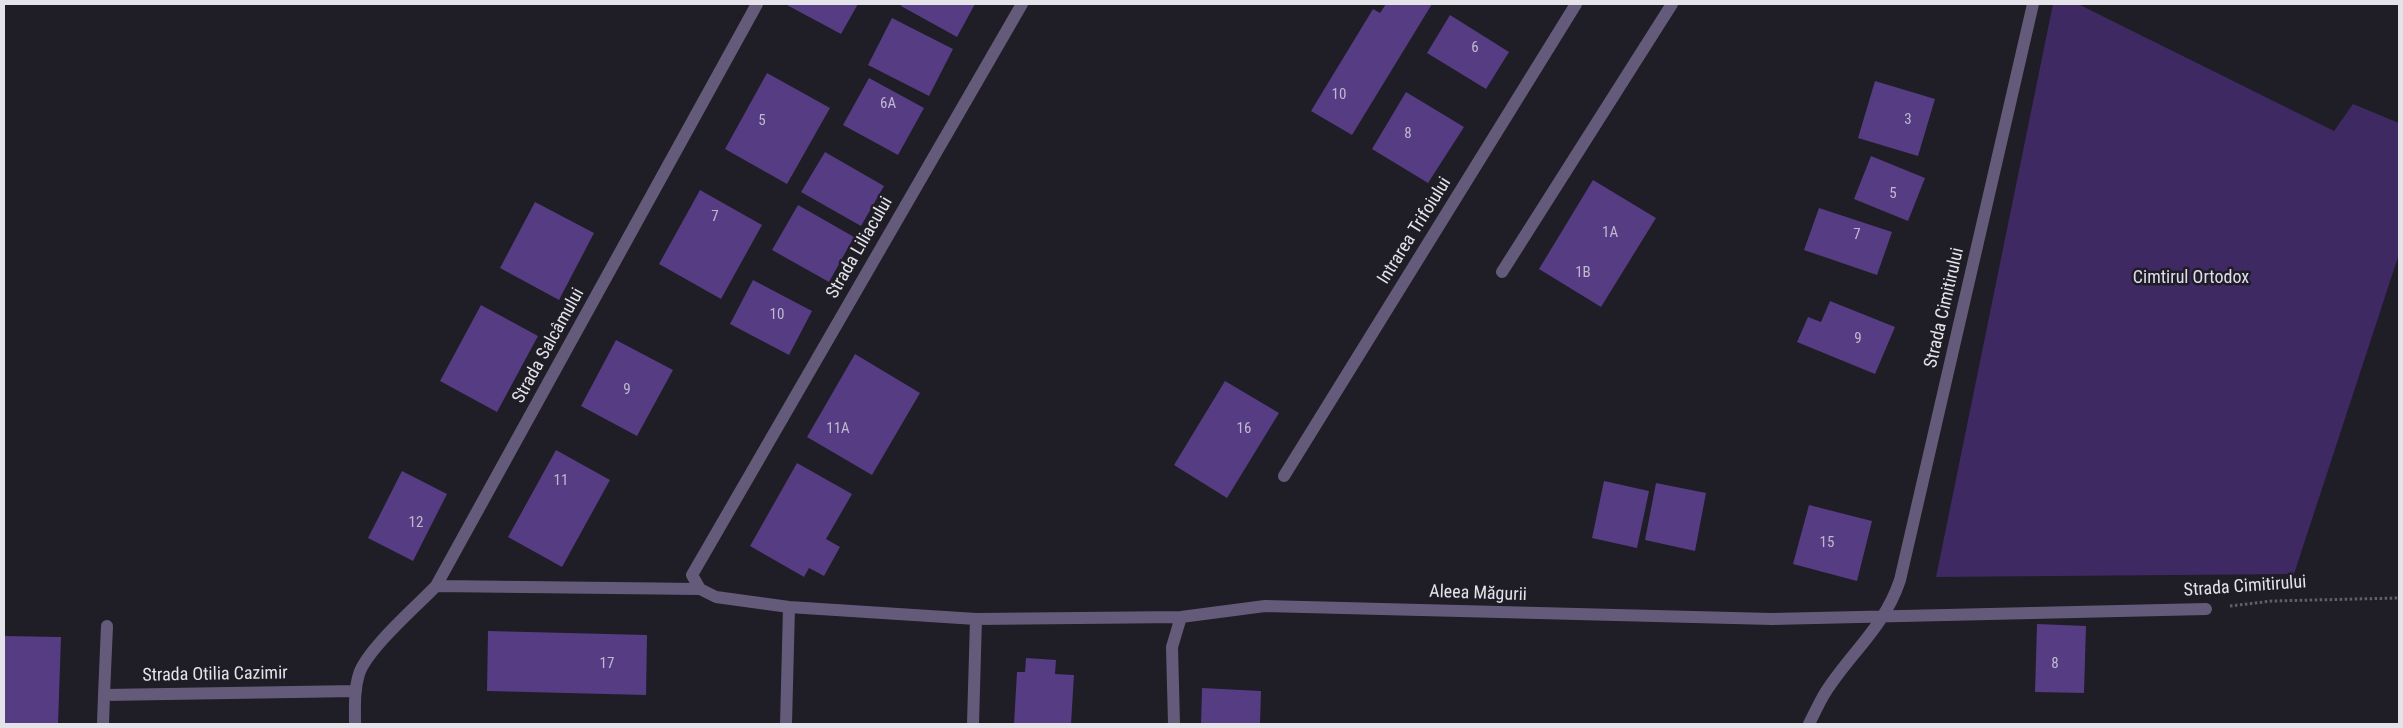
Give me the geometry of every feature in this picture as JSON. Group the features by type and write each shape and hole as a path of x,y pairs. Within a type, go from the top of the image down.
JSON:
{"street":[{"name":"Strada Salcâmului","path":"355,724 356,691 360,672 370,654 436,586 757,4"},
{"name":"Strada Liliacului","path":"700,589 692,575 1022,4"},
{"name":"Intrarea Trifoiului","path":"1284,476 1576,4"},
{"path":"1502,272 1672,4"},
{"name":"Strada Cimitirului","path":"1809,724 1825,693 1884,618 1893,602 1900,580 2033,4"},
{"path":"436,586 700,589"},
{"name":"Aleea Măgurii","path":"700,589 716,597 790,607 976,619 1181,618 1265,606 1772,619 1884,618"},
{"path":"786,724 790,607"},
{"name":"Strada Cimitirului","path":"1884,618 2206,609"},
{"path":"1174,724 1172,647 1181,618"},
{"path":"973,724 976,619"},
{"path":"103,724 107,626"},
{"name":"Strada Otilia Cazimir","path":"104,695 356,691"}],"path":[{"name":"Strada Cimitirului","path":"2206,609 2272,601 2399,598"}],"green space":[{"name":"Cimtirul Ortodox","path":"2053,4 2078,4 2334,131 2353,104 2399,123 2399,254 2294,574 1936,577"}],"building":[{"path":"785,4 858,4 841,34"},
{"path":"902,4 975,4 957,37 901,6"},
{"path":"1386,4 1432,4 1352,135 1311,111 1373,9 1380,13"},
{"path":"1450,15 1509,52 1486,89 1427,53"},
{"path":"892,18 953,49 929,96 868,65"},
{"path":"767,73 830,108 787,184 725,149"},
{"path":"869,78 924,108 898,155 843,125"},
{"path":"1875,81 1935,99 1918,156 1858,138"},
{"path":"1406,92 1464,127 1428,183 1372,149"},
{"path":"825,152 884,186 861,226 801,192"},
{"path":"1871,156 1925,178 1908,221 1854,199"},
{"path":"1593,180 1656,218 1601,307 1539,269"},
{"path":"700,190 762,225 721,299 659,264"},
{"path":"535,202 594,233 559,300 500,268"},
{"path":"798,205 854,237 829,282 772,250"},
{"path":"1819,208 1892,232 1877,275 1804,250"},
{"path":"753,280 812,311 789,355 730,324"},
{"path":"1830,301 1895,327 1875,374 1797,342 1808,317 1821,322"},
{"path":"481,305 538,336 497,412 440,381"},
{"path":"616,340 673,370 637,436 581,406"},
{"path":"855,354 920,393 872,475 807,437"},
{"path":"1225,381 1279,413 1227,498 1174,465"},
{"path":"556,450 610,480 562,567 508,537"},
{"path":"797,463 852,494 826,539 840,547 824,576 809,568 804,577 750,546"},
{"path":"402,471 447,494 413,561 368,538"},
{"path":"1604,481 1649,491 1637,548 1592,538"},
{"path":"1656,483 1706,493 1695,551 1645,540"},
{"path":"1809,505 1872,521 1857,581 1793,564"},
{"path":"2037,624 2086,626 2084,693 2035,692"},
{"path":"488,631 647,635 646,695 487,691"},
{"path":"4,636 61,637 58,724 4,724"},
{"path":"1026,658 1056,660 1055,674 1074,675 1071,724 1014,724 1017,672 1025,672"},
{"path":"1202,688 1261,691 1260,724 1201,724"}]}
